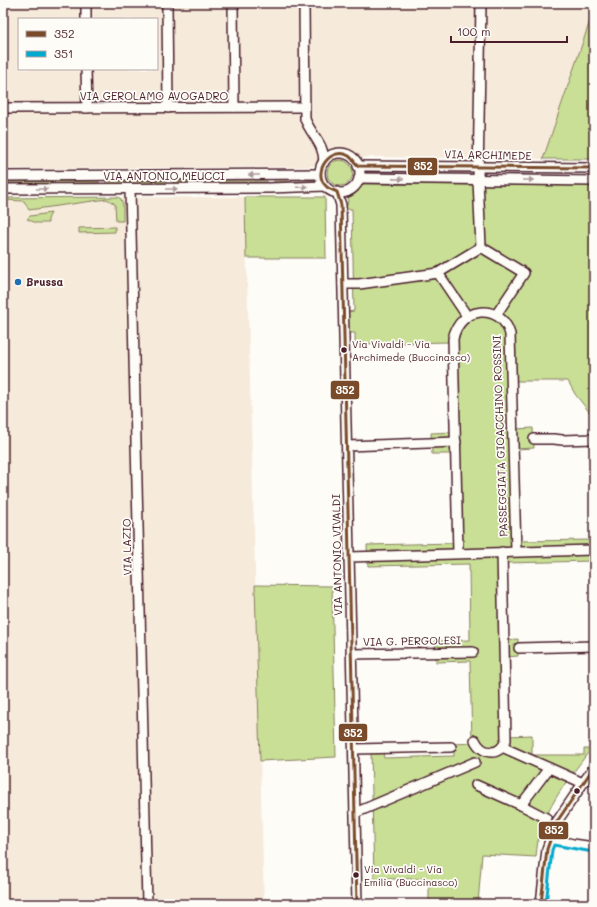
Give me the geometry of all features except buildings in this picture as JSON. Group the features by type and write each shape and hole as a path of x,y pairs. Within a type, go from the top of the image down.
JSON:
{"street":[{"path":"86,3 86,18"},
{"path":"167,3 168,108"},
{"path":"233,3 234,107"},
{"path":"304,3 305,119 309,129 318,141 324,155 324,162 320,174 325,186 328,189 341,192 351,189 356,184 360,172 358,166 350,156 338,154 332,155 324,162"},
{"path":"480,247 478,167 481,3"},
{"path":"86,70 87,108"},
{"name":"VIA GEROLAMO AVOGADRO","path":"3,108 304,107"},
{"path":"318,141 338,154"},
{"name":"VIA ARCHIMEDE","path":"358,166 594,168"},
{"name":"VIA ANTONIO MEUCCI","path":"3,176 320,174"},
{"path":"359,178 594,181"},
{"name":"VIA ANTONIO MEUCCI","path":"3,189 270,188 325,186"},
{"name":"VIA LAZIO","path":"130,188 147,904"},
{"name":"VIA ANTONIO VIVALDI","path":"341,192 357,904"},
{"path":"343,284 359,284 438,273 480,247"},
{"path":"458,553 453,339 455,330 458,324 468,316 480,312 488,312 496,315 524,273 480,247"},
{"path":"438,273 468,316"},
{"name":"PASSEGGIATA GIOACCHINO ROSSINI","path":"349,557 516,552 511,343 508,327 503,320 496,315"},
{"path":"534,439 594,439"},
{"path":"347,446 456,442"},
{"path":"516,552 594,550"},
{"name":"PASSEGGIATA GIOACCHINO ROSSINI","path":"502,552 506,740 502,747"},
{"path":"519,648 594,646"},
{"name":"VIA G. PERGOLESI","path":"351,654 473,652"},
{"path":"475,740 480,749 487,752 499,750 502,747 583,783"},
{"path":"354,749 451,747"},
{"path":"355,813 475,762"},
{"path":"541,904 547,849 556,823 594,767"},
{"path":"521,805 550,768"},
{"path":"476,785 546,818"},
{"path":"551,839 573,844 594,846"}],"shaded area":[{"path":"3,3 594,3 594,11 543,159 369,157 308,167 3,169"},
{"path":"245,197 264,904 3,904 3,198"}],"green space":[{"path":"594,11 594,159 543,159 593,12"},
{"path":"340,160 349,164 353,173 349,182 340,186 331,182 327,173 331,164"},
{"path":"99,181 99,183 6,184 6,182"},
{"path":"106,181 166,181 166,183 106,184"},
{"path":"173,181 267,181 267,183 173,183"},
{"path":"274,181 318,181 318,183 274,183"},
{"path":"363,184 594,186 594,418 575,394 568,381 514,381 515,429 533,428 534,448 516,449 518,541 594,540 594,561 503,563 505,640 518,639 518,656 506,657 508,736 532,735 532,755 584,755 584,749 591,749 551,806 541,831 536,857 482,854 478,904 429,904 429,879 374,879 371,752 383,752 384,758 454,756 454,744 472,743 470,661 436,662 435,641 470,640 469,564 368,566 367,545 455,543 453,454 432,454 431,433 453,432 451,342 355,344 355,333 349,333 348,312 354,311 352,209 346,209 349,196"},
{"path":"118,197 121,199 123,204 123,221 116,221 115,204 107,199 29,210 24,201 3,200 3,198"},
{"path":"245,197 325,197 326,258 246,258"},
{"path":"51,213 48,223 36,223 27,219 30,216"},
{"path":"115,227 115,232 79,233 79,228"},
{"path":"255,585 332,586 336,757 260,761"}],"transit line":[{"name":"352","path":"357,904 341,205 337,192 327,187 322,180 322,167 330,157 336,154 343,154 352,158 358,166 594,168"},
{"name":"352","path":"541,904 547,849 556,823 594,767"},
{"name":"351","path":"546,904 552,850 554,845 593,852"}],"place":[{"name":"Brussa","path":"18,282"},
{"name":"Via Vivaldi - Via Archimede (Buccinasco)","path":"344,350"},
{"name":"Via Vivaldi - Via Emilia (Buccinasco)","path":"356,875"}]}
